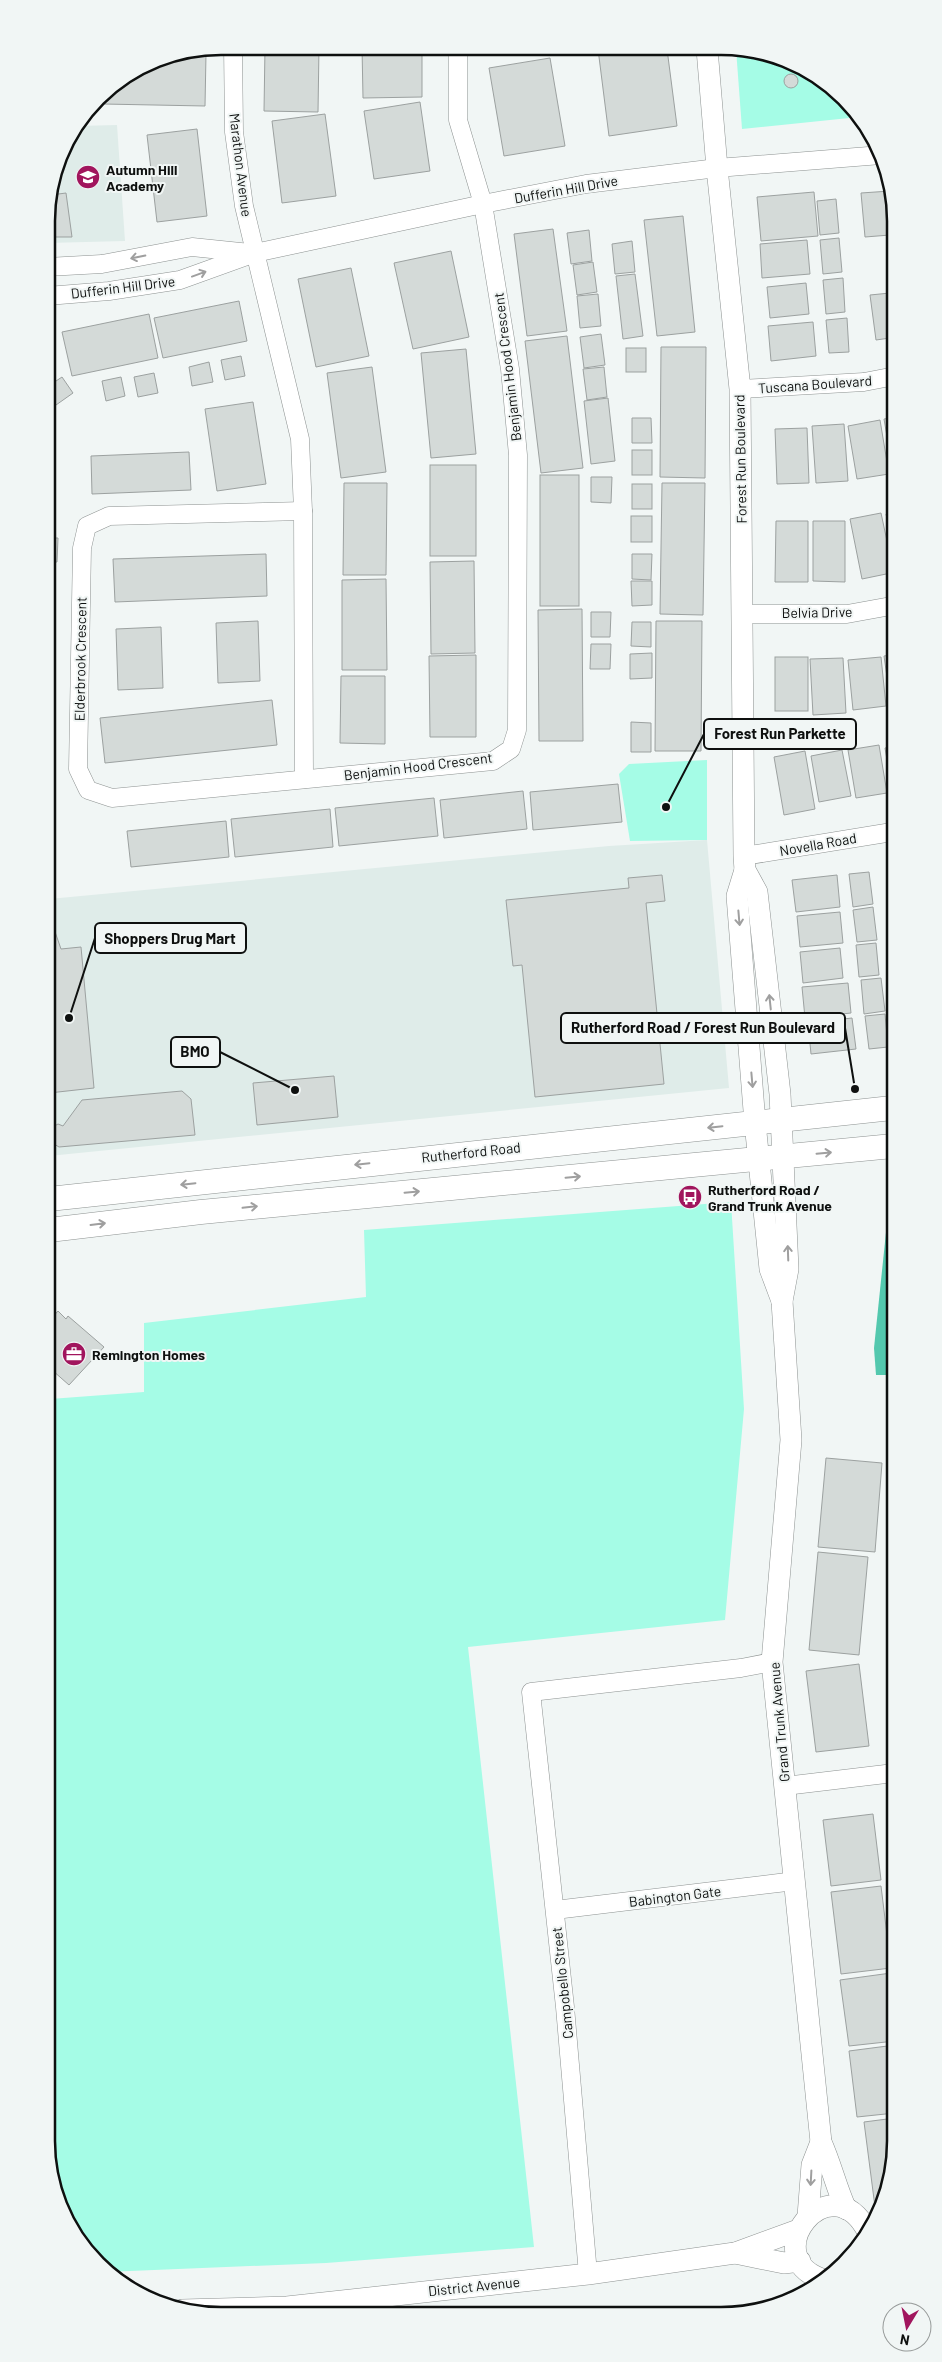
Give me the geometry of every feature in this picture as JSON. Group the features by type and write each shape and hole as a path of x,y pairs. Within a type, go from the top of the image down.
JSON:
{"main road":[{"name":"Rutherford Road","path":"55,1198 887,1109"},
{"path":"55,1229 201,1212 887,1147"}],"street":[{"name":"Marathon Avenue","path":"233,55 234,132 244,206 255,253"},
{"name":"Benjamin Hood Crescent","path":"304,779 493,761 511,749 516,730 518,455 510,369 483,204 458,120 458,55"},
{"name":"Forest Run Boulevard","path":"708,55 740,389 744,863 737,896 758,1159"},
{"name":"Dufferin Hill Drive","path":"55,295 108,291 180,280 255,253 586,184 717,168 873,156"},
{"name":"Dufferin Hill Drive","path":"55,267 102,264 192,247 255,253"},
{"path":"255,253 300,439 303,511 304,779"},
{"name":"Tuscana Boulevard","path":"740,389 864,382 887,378"},
{"name":"Elderbrook Crescent","path":"303,511 108,516 87,526 82,548 78,769 88,790 112,798 304,779"},
{"name":"Belvia Drive","path":"741,614 847,614 887,607"},
{"name":"Novella Road","path":"744,863 887,833"},
{"name":"Forest Run Boulevard","path":"744,863 758,892 784,1157"},
{"name":"Grand Trunk Avenue","path":"784,1157 788,1270 782,1301 790,1440 772,1662 821,2142 831,2164 835,2184 862,2222"},
{"name":"Grand Trunk Avenue","path":"758,1159 770,1270 782,1301"},
{"name":"Campobello Street","path":"588,2274 566,2007 531,1692 740,1668 772,1662"},
{"path":"785,1786 887,1774"},
{"name":"Babington Gate","path":"555,1910 795,1881"},
{"name":"Grand Trunk Avenue","path":"800,2261 796,2251 803,2223 812,2165 821,2142"},
{"name":"District Avenue","path":"296,2307 588,2274 735,2253 803,2223 826,2207 862,2222"},
{"name":"District Avenue","path":"735,2253 784,2263 800,2261"},
{"path":"800,2261 807,2270 817,2276"}],"shaded area":[{"path":"737,56 753,58 794,72 830,96 850,118 742,129"},
{"name":"Autumn Hill Academy","path":"117,125 125,241 55,243 56,200 61,178 72,148 85,126"},
{"path":"707,760 707,840 630,841 619,774 629,764"},
{"path":"707,840 729,1088 55,1155 55,898 609,846"},
{"path":"731,1202 744,1409 725,1620 468,1647 534,2247 326,2263 119,2271 96,2250 77,2224 61,2184 56,2162 55,1399 144,1392 144,1323 366,1297 364,1230"},
{"path":"887,1223 887,1375 876,1375 874,1348"}],"building":[{"path":"265,55 319,55 318,112 264,111"},
{"path":"362,55 422,55 422,97 363,98"},
{"path":"599,55 668,55 677,126 609,136"},
{"path":"206,56 205,106 104,104 120,89 138,77 168,64"},
{"path":"550,58 565,146 504,156 489,68"},
{"path":"788,74 794,74 798,81 794,88 788,88 784,84 784,78"},
{"path":"420,102 430,171 374,179 364,111"},
{"path":"325,114 336,196 282,203 272,121"},
{"path":"197,129 207,216 157,222 147,135"},
{"path":"884,191 887,235 865,237 861,193"},
{"path":"814,192 818,236 761,241 757,197"},
{"path":"66,193 72,237 55,237 57,194"},
{"path":"836,199 839,233 820,235 817,201"},
{"path":"683,216 695,332 657,336 644,220"},
{"path":"553,229 567,331 527,336 514,234"},
{"path":"589,230 592,261 571,264 567,233"},
{"path":"839,238 842,272 823,274 820,240"},
{"path":"807,240 810,274 762,278 760,244"},
{"path":"632,241 635,272 615,274 612,244"},
{"path":"451,251 469,337 413,349 394,263"},
{"path":"593,262 597,292 577,295 573,265"},
{"path":"351,268 369,356 316,367 298,279"},
{"path":"635,274 643,336 623,339 616,276"},
{"path":"843,278 845,312 826,314 823,280"},
{"path":"806,283 809,314 770,318 767,287"},
{"path":"887,293 887,338 876,340 870,295"},
{"path":"598,294 601,326 580,328 577,296"},
{"path":"239,301 247,341 163,358 154,318"},
{"path":"149,314 158,358 72,376 62,332"},
{"path":"847,318 849,352 829,353 826,320"},
{"path":"813,322 816,356 771,361 768,326"},
{"path":"601,334 605,365 584,368 580,337"},
{"path":"567,336 583,468 541,473 525,341"},
{"path":"661,347 706,347 705,478 660,477"},
{"path":"626,348 646,348 646,372 626,372"},
{"path":"466,349 476,454 431,458 421,353"},
{"path":"241,356 245,376 225,380 221,360"},
{"path":"209,362 213,382 192,386 189,367"},
{"path":"372,367 386,472 341,478 327,373"},
{"path":"604,367 607,397 587,400 583,369"},
{"path":"154,373 158,393 138,397 134,377"},
{"path":"62,377 73,393 56,405 55,404 55,382"},
{"path":"121,377 125,396 106,401 102,381"},
{"path":"608,398 615,461 591,464 584,401"},
{"path":"253,402 266,484 217,491 205,409"},
{"path":"632,418 651,418 652,443 632,443"},
{"path":"884,419 887,419 887,437"},
{"path":"880,420 887,462 887,474 857,479 848,426"},
{"path":"844,424 848,481 816,483 812,426"},
{"path":"807,428 809,483 777,484 775,429"},
{"path":"632,450 652,450 652,475 632,475"},
{"path":"189,452 191,490 92,494 91,456"},
{"path":"430,465 476,465 476,556 430,556"},
{"path":"540,475 579,475 579,606 540,606"},
{"path":"591,477 612,477 611,503 591,502"},
{"path":"344,483 387,483 386,575 343,575"},
{"path":"662,483 705,483 703,615 660,614"},
{"path":"632,484 652,484 652,509 632,509"},
{"path":"881,513 887,541 887,574 862,579 850,519"},
{"path":"631,516 652,516 652,542 631,542"},
{"path":"776,521 808,521 808,582 775,582"},
{"path":"813,521 845,521 845,582 813,581"},
{"path":"55,538 58,538 57,562 55,562"},
{"path":"266,554 267,596 115,602 113,559"},
{"path":"632,554 652,554 651,580 632,579"},
{"path":"474,561 475,653 431,654 430,562"},
{"path":"386,579 387,670 342,670 342,580"},
{"path":"631,581 652,581 652,605 632,606"},
{"path":"582,609 583,741 539,741 538,610"},
{"path":"591,612 611,612 610,637 591,637"},
{"path":"258,621 260,681 218,683 216,623"},
{"path":"656,621 702,621 701,751 655,751"},
{"path":"632,622 651,622 651,647 631,646"},
{"path":"161,627 163,688 118,690 116,629"},
{"path":"591,644 611,644 610,669 590,669"},
{"path":"652,653 652,678 630,679 630,654"},
{"path":"476,655 476,737 430,737 429,656"},
{"path":"884,656 887,656 887,677"},
{"path":"775,657 808,657 808,711 775,711"},
{"path":"881,657 886,706 853,710 848,660"},
{"path":"843,658 846,713 813,715 810,659"},
{"path":"341,676 385,676 385,744 340,743"},
{"path":"272,700 277,745 105,763 100,718"},
{"path":"631,722 651,723 651,752 631,752"},
{"path":"879,745 887,793 856,798 848,750"},
{"path":"842,750 851,796 819,802 811,756"},
{"path":"805,751 815,809 784,815 774,757"},
{"path":"618,784 622,822 533,830 530,792"},
{"path":"523,791 527,829 444,838 440,800"},
{"path":"434,798 438,836 339,846 335,808"},
{"path":"330,809 333,847 235,857 231,819"},
{"path":"226,821 229,857 131,867 127,831"},
{"path":"869,872 873,904 853,907 849,874"},
{"path":"662,875 665,901 646,903 664,1084 535,1097 522,965 513,966 506,900 629,888 628,878"},
{"path":"837,875 840,907 796,912 792,880"},
{"path":"873,907 877,940 857,942 853,910"},
{"path":"840,912 843,943 800,947 797,916"},
{"path":"55,932 61,949 81,947 94,1088 55,1092"},
{"path":"876,943 879,975 859,977 856,945"},
{"path":"840,948 843,978 803,983 800,952"},
{"path":"881,978 885,1011 864,1014 861,980"},
{"path":"848,983 851,1013 805,1018 802,987"},
{"path":"885,1014 887,1047 869,1049 865,1016"},
{"path":"852,1018 856,1049 811,1054 808,1023"},
{"path":"334,1076 338,1117 257,1125 253,1083"},
{"path":"182,1091 191,1099 195,1135 59,1147 55,1145 55,1126 58,1124 63,1126 82,1100"},
{"name":"Remington Homes","path":"58,1311 66,1319 68,1316 104,1347 69,1385 55,1373 55,1314"},
{"path":"826,1458 882,1463 875,1552 818,1547"},
{"path":"818,1552 868,1557 859,1655 809,1650"},
{"path":"859,1664 869,1746 816,1752 806,1671"},
{"path":"873,1814 881,1880 831,1886 823,1820"},
{"path":"881,1886 887,1935 887,1968 841,1974 831,1892"},
{"path":"887,1974 887,2042 849,2046 840,1980"},
{"path":"887,2046 887,2114 857,2117 849,2051"},
{"path":"887,2119 887,2151 884,2173 874,2203 864,2122"}],"place":[{"name":"Autumn Hill Academy","path":"88,177"},
{"name":"Forest Run Parkette","path":"666,807"},
{"name":"Shoppers Drug Mart","path":"69,1018"},
{"name":"Rutherford Road / Forest Run Boulevard","path":"855,1089"},
{"name":"BMO","path":"295,1090"},
{"name":"Rutherford Road / Grand Trunk Avenue","path":"690,1197"},
{"name":"Remington Homes","path":"74,1354"}]}
